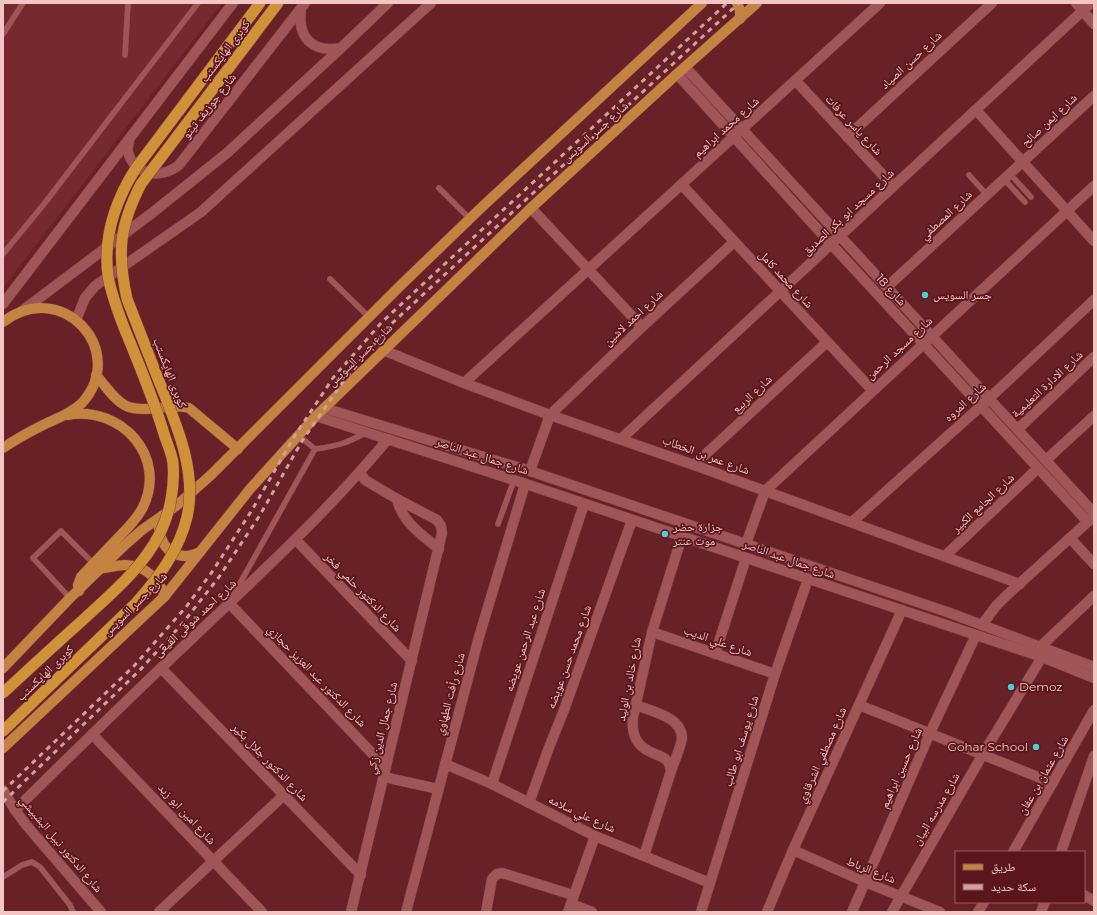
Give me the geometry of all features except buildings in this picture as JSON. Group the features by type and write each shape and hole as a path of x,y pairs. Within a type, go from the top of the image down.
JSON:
{"highway":[{"name":"كوبرى الهايكستب","path":"3,693 100,605 131,574 145,558 160,534 168,512 172,488 173,463 161,421 112,297 107,260 109,230 115,208 124,187 136,168 260,3"},
{"name":"كوبرى الهايكستب","path":"3,731 136,603 152,585 167,564 179,541 187,517 190,484 188,470 180,436 127,299 122,276 120,252 123,228 130,206 140,184 278,3"}],"main road":[{"name":"شارع جسر السويس","path":"3,668 70,598 104,568 132,539 194,491 470,219 702,3"},
{"path":"737,3 740,10 740,18"},
{"name":"شارع جسر السويس","path":"3,748 165,596 250,489 324,408 531,208 681,70 757,3"},
{"path":"3,322 12,315 32,308 54,309 64,312 76,320 94,343 97,364 93,385 88,395 77,407 64,416 25,434 3,448"},
{"path":"96,375 123,406 133,410 179,406 189,408 238,449"},
{"path":"64,416 90,414 115,422 129,431 140,445 147,462 150,480 149,490 143,507 133,523 81,576 78,585 79,591"},
{"path":"157,520 162,543 168,550 175,554 184,556 193,556 201,552"},
{"path":"104,568 125,565 142,569 156,580 165,596"}],"street":[{"path":"3,304 233,3"},
{"path":"22,311 152,213 227,153 388,3"},
{"path":"76,320 85,298 95,286 201,212 431,3"},
{"name":"شارع محمد ابراهيم","path":"464,383 743,130 880,3"},
{"name":"شارع حسن الصياد","path":"847,137 992,3"},
{"name":"شارع مسجد ابو بكر الصديق","path":"621,439 976,110 1079,7 1091,3"},
{"path":"303,6 300,20 302,31 308,41 318,47 330,50 341,48"},
{"name":"شارع جوزيف تيتو","path":"129,140 128,151 134,164 146,172 160,174 174,170 303,6"},
{"path":"1079,7 1094,24"},
{"name":"شارع 18","path":"681,70 743,130 1094,513"},
{"name":"شارع 18","path":"681,70 734,137 832,245 1038,468 1091,519"},
{"name":"شارع ياسر عرفات","path":"796,81 893,186"},
{"name":"شارع ايمن صالح","path":"1023,162 1094,96"},
{"name":"شارع ايمن صالح","path":"976,110 1094,241"},
{"name":"شارع المصطفي","path":"887,286 1023,162"},
{"name":"شارع محمد كامل","path":"682,185 872,390"},
{"name":"شارع مسجد الرحمن","path":"746,544 765,491 872,390 1094,186"},
{"path":"531,208 642,326"},
{"name":"شارع احمد لاشين","path":"550,415 642,326 734,242"},
{"name":"شارع المروه","path":"852,522 981,406 1094,300"},
{"name":"شارع الربيع","path":"694,465 827,342"},
{"name":"شارع عمر بن الخطاب","path":"383,350 464,383 550,415 694,465 1020,584"},
{"name":"شارع الادارة التعليمية","path":"1018,429 1094,357"},
{"name":"شارع جمال عبد الناصر","path":"324,408 530,472 746,544 982,625 1094,667"},
{"path":"530,472 550,415"},
{"name":"شارع جمال عبد الناصر","path":"316,416 514,480 902,610 1042,658 1094,678"},
{"path":"1046,460 1094,416"},
{"name":"شارع احمد شوقى القيعى","path":"15,810 92,734 296,540 360,473 388,439"},
{"name":"شارع الجامع الكبير","path":"945,556 1038,468"},
{"name":"شارع جمال الدين زكي","path":"351,912 442,533 441,526 437,520 365,480 360,473"},
{"name":"شارع رأفت الطهاوي","path":"406,912 479,637 526,484"},
{"path":"397,499 399,507 406,520 439,549"},
{"name":"شارع عبد الرحمن عويضه","path":"492,784 584,504"},
{"path":"982,625 996,606 1091,519"},
{"name":"شارع محمد حسن عويضه","path":"530,803 632,520"},
{"name":"شارع خالد بن الوليد","path":"671,771 669,763 663,757 646,750 639,744 634,736 632,727 652,632 682,536"},
{"path":"1070,538 1094,564"},
{"name":"شارع الدكتور حلمي فخر","path":"296,540 412,661"},
{"path":"714,654 746,558"},
{"name":"شارع يوسف ابو طالب","path":"701,912 775,674 808,579"},
{"path":"1040,647 1094,596"},
{"name":"شارع الدكتور عبد العزيز حجازي","path":"229,603 385,773"},
{"name":"شارع مصطفي الشرقاوي","path":"767,912 902,610"},
{"name":"شارع علي الديب","path":"652,632 775,674"},
{"name":"شارع حسين ابراهيم","path":"852,912 930,734 976,635"},
{"name":"شارع مدرسه البيان","path":"892,912 983,754 1042,658"},
{"name":"شارع الدكتور جلال بكير","path":"161,668 361,874"},
{"path":"636,705 672,720 679,728 682,738 644,856"},
{"path":"859,705 1053,783"},
{"name":"شارع عثمان بن عفان","path":"1014,851 1094,710"},
{"name":"شارع امين ابو زيد","path":"92,734 262,912"},
{"path":"1061,851 1094,756"},
{"name":"شارع علي سلامه","path":"445,764 492,784 595,836 710,883"},
{"path":"385,773 438,789"},
{"name":"شارع الدكتور نبيل البشبيشي","path":"3,790 15,810 101,912"},
{"path":"159,912 284,795"},
{"path":"571,904 595,836"},
{"name":"شارع الرباط","path":"794,850 865,882 940,912"},
{"path":"486,912 492,879 496,874 502,873 592,912"},
{"path":"1085,896 1094,901"},
{"path":"978,912 983,903"}],"lane":[{"path":"3,34 23,3"},
{"path":"125,55 128,3"},
{"path":"3,254 44,204 198,3"},
{"path":"969,175 987,195"},
{"path":"1007,176 1031,197"},
{"path":"1007,176 1025,202"},
{"path":"440,188 470,219"},
{"path":"330,279 369,317"},
{"path":"298,435 315,449 336,447 368,432"},
{"path":"229,603 315,449"},
{"path":"498,524 514,480"},
{"path":"70,598 33,558 61,531 94,564"},
{"path":"3,877 22,865 32,862 40,867 73,912"}],"shaded area":[{"path":"3,3 222,3 3,288"}],"railway":[{"path":"3,791 134,666 186,607 212,572 252,510 294,437 333,378 382,322 727,3"},
{"path":"3,802 139,671 182,624 219,577 260,515 302,441 343,382 388,327 739,3"}],"place":[{"name":"جسر السويس","path":"925,295"},
{"name":"جزارة حضر موت عنتر","path":"665,534"},
{"name":"Demoz","path":"1011,687"},
{"name":"Gohar School","path":"1036,747"}]}
